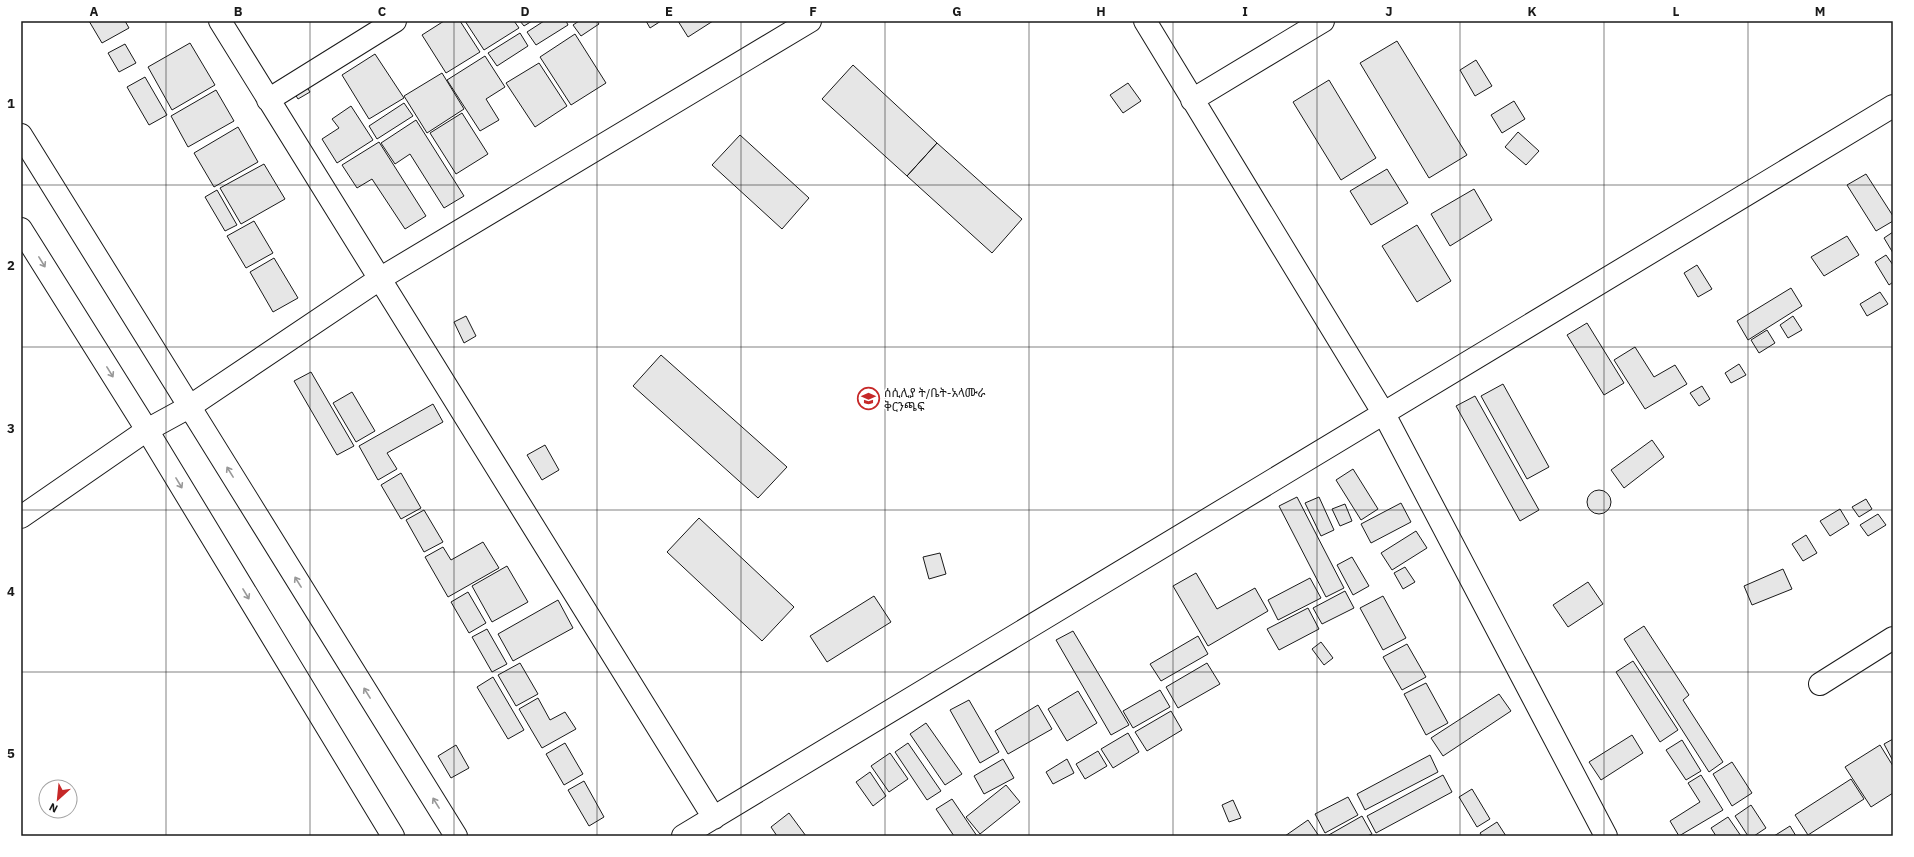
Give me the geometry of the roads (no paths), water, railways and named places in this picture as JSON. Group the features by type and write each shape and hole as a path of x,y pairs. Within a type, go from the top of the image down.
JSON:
{"street":[{"path":"220,21 268,100 381,278 714,818"},
{"path":"268,100 395,21"},
{"path":"21,517 146,430 189,407 381,278 810,21"},
{"path":"1144,21 1384,414 1606,836"},
{"path":"1192,100 1323,21"},
{"path":"683,836 1893,106"},
{"path":"21,135 456,836"},
{"path":"21,228 146,430 393,836"},
{"path":"1820,684 1893,638"}],"place":[{"name":"ሰሲሊያ ት/ቤት-አላሙራ ቅርንጫፍ","path":"869,399"}]}
